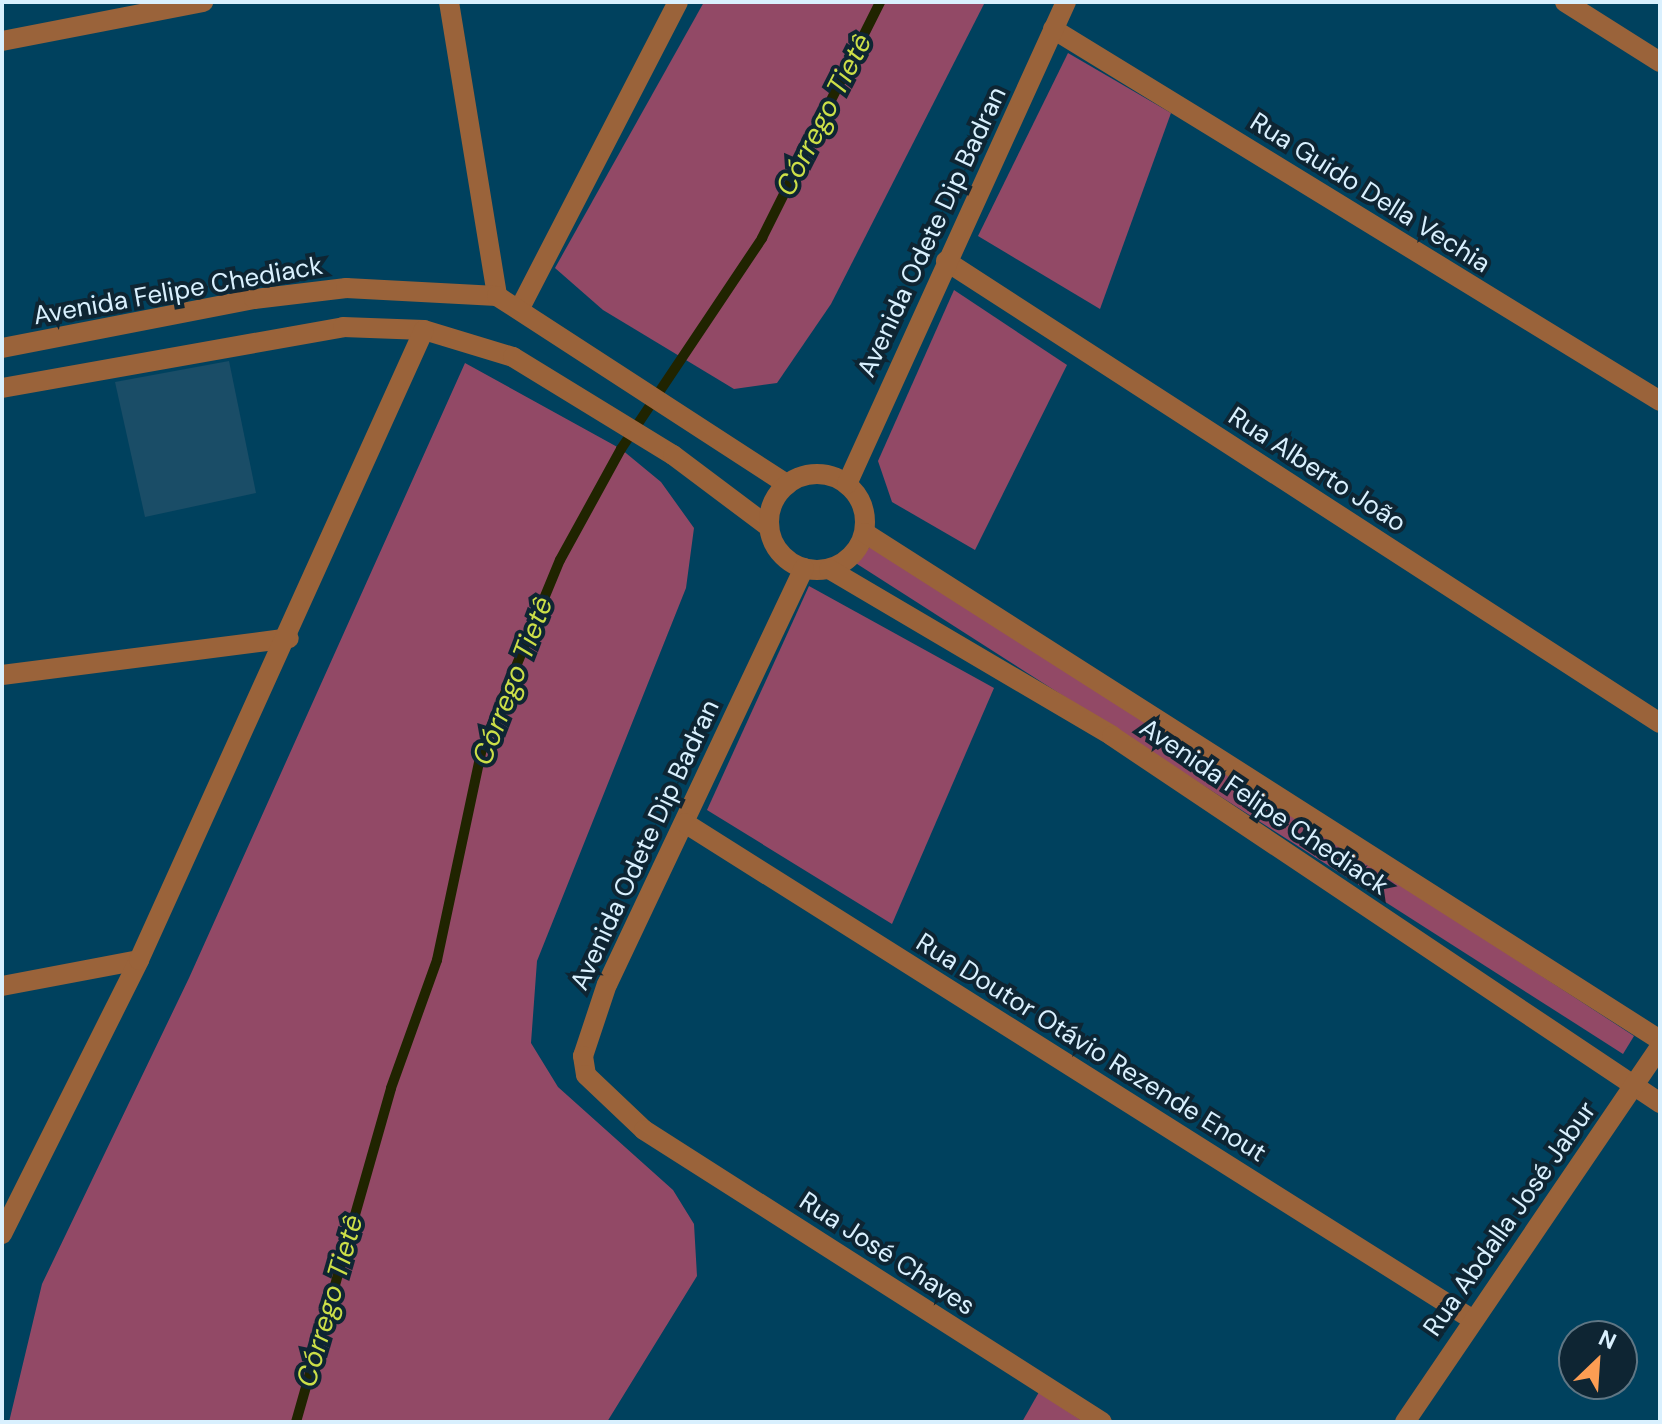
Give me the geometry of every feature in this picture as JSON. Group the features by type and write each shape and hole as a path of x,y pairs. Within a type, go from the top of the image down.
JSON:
{"street":[{"path":"2,41 203,2"},
{"path":"449,2 497,296"},
{"path":"520,308 678,2"},
{"name":"Avenida Odete Dip Badran","path":"847,484 1066,2"},
{"path":"1565,2 1660,62"},
{"name":"Rua Guido Della Vechia","path":"1053,29 1660,401"},
{"name":"Rua Alberto João","path":"946,261 1660,723"},
{"name":"Avenida Felipe Chediack","path":"2,348 254,299 346,288 497,296 682,412 787,484"},
{"path":"2,388 343,327 424,330 513,357 607,412 673,455 769,527 780,553 804,568 829,569 856,552 865,533 863,505 847,484 820,474 787,484 773,503 769,527"},
{"path":"2,1234 139,960 289,638 424,330"},
{"name":"Avenida Felipe Chediack","path":"865,533 1660,1040"},
{"name":"Avenida Odete Dip Badran","path":"644,1130 601,1094 583,1056 607,984 804,568"},
{"name":"Avenida Felipe Chediack","path":"829,569 1112,736 1660,1103"},
{"path":"2,675 289,638"},
{"name":"Rua Doutor Otávio Rezende Enout","path":"685,823 1470,1318"},
{"path":"2,986 139,960"},
{"name":"Rua Abdalla José Jabur","path":"1405,1422 1470,1318 1660,1047"},
{"name":"Rua José Chaves","path":"644,1130 1102,1422"}],"shaded area":[{"path":"704,2 985,2 831,304 777,383 734,389 603,310 555,268"},
{"path":"1068,53 1171,113 1100,309 978,236"},
{"path":"954,290 1067,365 975,550 892,502 878,461"},
{"path":"229,361 256,493 145,517 115,382"},
{"path":"465,363 621,449 661,482 694,528 686,588 537,961 531,1043 558,1087 673,1190 694,1224 697,1276 607,1422 9,1422 42,1284 189,978"},
{"path":"875,542 1634,1036 1623,1054 854,562"},
{"path":"809,586 994,688 892,924 707,810"},
{"path":"1039,1392 1084,1422 1022,1422"}],"waterway":[{"name":"Córrego Tietê","path":"296,1422 391,1088 437,960 482,749 560,560 621,449 762,238 880,2"}]}
